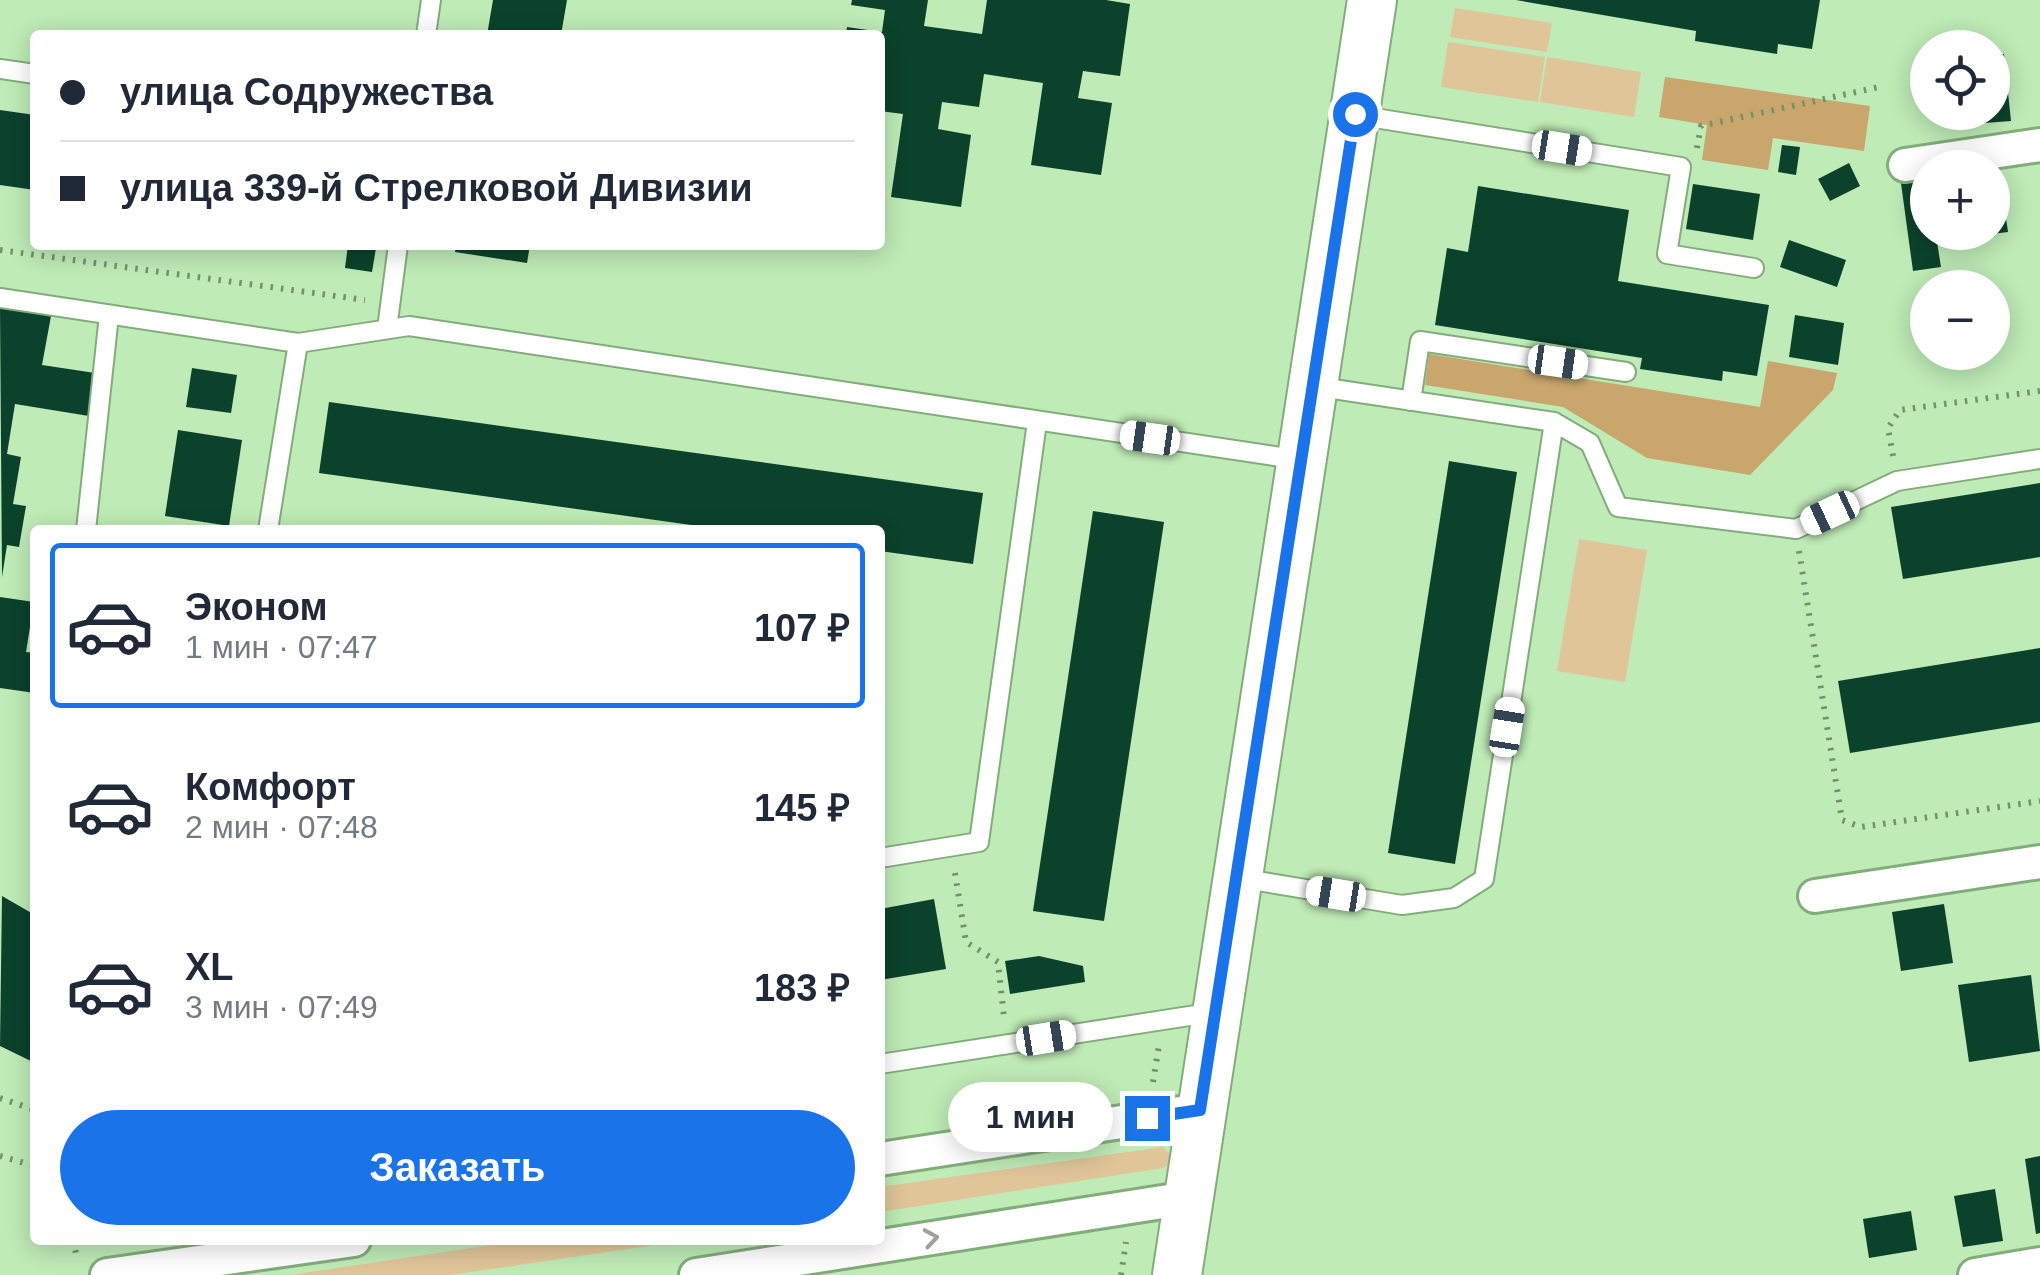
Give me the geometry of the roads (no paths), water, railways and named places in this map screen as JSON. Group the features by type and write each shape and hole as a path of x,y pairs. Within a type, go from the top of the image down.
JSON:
{"street":[{"path":"1176,1275 1372,0"},
{"path":"1905,165 2040,145"},
{"path":"1814,896 2040,862"},
{"path":"885,1159 1200,1110"},
{"path":"696,1275 1188,1198"},
{"path":"108,1275 319,1245"},
{"path":"1975,1275 2040,1264"}],"lane":[{"path":"427,30 431,0"},
{"path":"0,68 30,73"},
{"path":"1355,114 1682,167 1667,254 1754,268"},
{"path":"388,329 397,250"},
{"path":"0,298 298,344 409,326 1302,460"},
{"path":"87,525 109,315"},
{"path":"1411,400 1420,341 1626,372"},
{"path":"269,525 298,344"},
{"path":"1313,386 1554,422 1590,443 1618,507 1796,529 1897,481 2040,459"},
{"path":"885,857 979,842 1036,422"},
{"path":"1236,878 1402,905 1454,898 1484,879 1554,422"},
{"path":"885,1063 1215,1012"}]}
